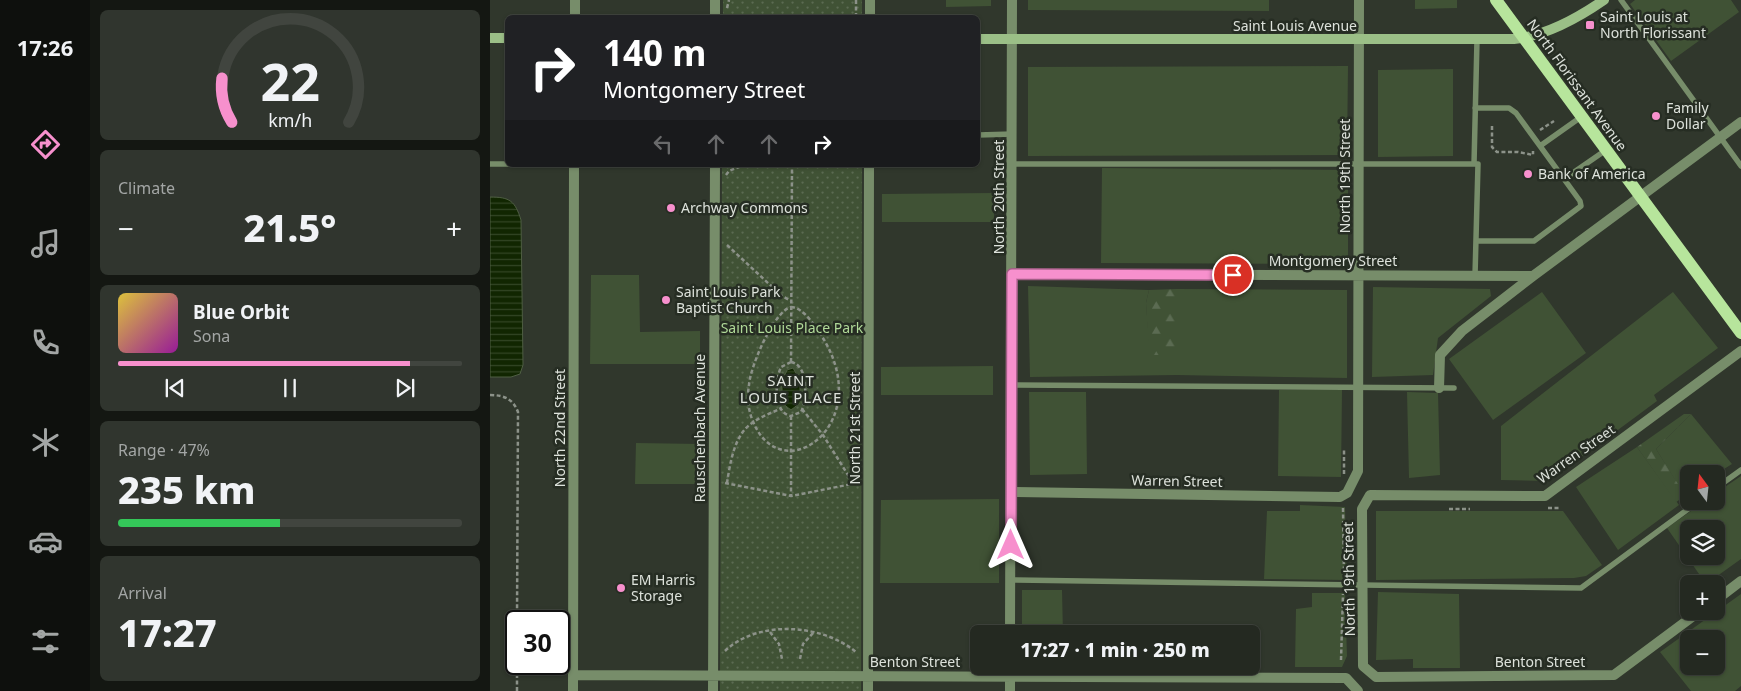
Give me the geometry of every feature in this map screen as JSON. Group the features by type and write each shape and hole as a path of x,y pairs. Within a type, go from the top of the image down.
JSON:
{"main road":[{"name":"North Florissant Avenue","path":"1496,0 1741,333"}],"street":[{"path":"575,0 575,15"},
{"path":"715,0 715,15"},
{"path":"870,0 870,15"},
{"name":"North 20th Street","path":"1010,625 1012,0"},
{"name":"North 19th Street","path":"1358,471 1359,0"},
{"name":"Saint Louis Avenue","path":"980,39 1477,40 1524,38 1552,29 1604,0"},
{"path":"490,38 505,38"},
{"path":"1439,388 1439,360 1444,350 1462,331 1741,122"},
{"name":"North 22nd Street","path":"573,691 574,167"},
{"name":"Rauschenbach Avenue","path":"713,691 715,167"},
{"name":"North 21st Street","path":"868,691 869,167"},
{"name":"Montgomery Street","path":"1012,274 1533,276"},
{"name":"Warren Street","path":"1370,495 1545,496 1741,351"},
{"name":"Warren Street","path":"1011,492 1340,497 1347,493 1358,471"},
{"name":"North 19th Street","path":"1364,666 1362,509 1370,495"},
{"path":"1725,593 1741,581"},
{"name":"Benton Street","path":"1364,666 1376,677 1614,675 1688,620"},
{"name":"Benton Street","path":"573,675 868,676 970,672"},
{"path":"1010,675 1010,691"},
{"name":"Benton Street","path":"1202,675 1346,678 1358,691"}],"lane":[{"path":"1621,0 1741,166"},
{"path":"1474,164 1477,40"},
{"path":"1475,108 1512,109 1564,178 1580,201 1581,206 1534,241 1477,241"},
{"path":"1540,146 1582,116"},
{"path":"980,135 1013,134"},
{"path":"1564,178 1606,150"},
{"path":"490,164 505,164"},
{"path":"1013,164 1478,164 1475,276"},
{"path":"1012,385 1454,388"},
{"path":"1725,482 1741,470"},
{"path":"1011,580 1581,588 1687,510"}],"path":[{"path":"856,0 856,14"},
{"path":"1492,126 1492,147 1497,152 1518,152 1533,155 1535,139 1539,132 1554,121"},
{"path":"726,177 729,171 739,167"},
{"path":"791,362 792,167"},
{"path":"726,240 728,246 782,296 791,301"},
{"path":"791,307 804,314 816,328 830,351 838,373 840,390 837,409 831,424 823,435 805,448 791,451 781,450 770,443 753,422 748,400 751,373 768,334 781,314 791,307"},
{"path":"791,362 799,364 804,372 802,409 797,415 791,416 785,415 780,409 779,371 784,364 791,362"},
{"path":"490,395 505,397 511,401 518,412 517,610"},
{"path":"727,483 735,448 743,433 753,422 780,409"},
{"path":"802,409 823,435 853,483"},
{"path":"791,416 791,496"},
{"path":"1344,449 1344,480"},
{"path":"722,482 791,496 861,482"},
{"path":"1343,507 1344,579"},
{"path":"1341,660 1343,594"},
{"path":"723,655 727,649 744,639 781,630 814,632 832,637 857,653 858,659"},
{"path":"769,632 780,644 782,659"},
{"path":"800,659 803,644 814,632"},
{"path":"517,675 517,691"}],"green space":[{"path":"723,0 862,0 862,15 723,15"},
{"path":"946,0 991,0 991,6 946,7"},
{"path":"1028,0 1269,0 1269,11 1028,10"},
{"path":"1415,0 1457,0 1457,8 1415,9"},
{"path":"1635,0 1731,0 1739,12 1671,61 1630,4"},
{"path":"1348,66 1347,155 1028,156 1028,67"},
{"path":"1453,69 1453,156 1378,157 1378,70"},
{"name":"Saint Louis Place Park","path":"722,167 862,167 861,691 720,691"},
{"path":"1102,168 1348,170 1348,258 1343,258 1343,264 1101,263"},
{"path":"994,193 994,222 882,222 882,194"},
{"path":"591,275 639,275 640,332 700,331 700,364 590,364"},
{"path":"1028,286 1149,290 1146,303 1150,355 1177,355 1177,289 1347,290 1347,378 1177,375 1030,377"},
{"path":"1373,287 1490,289 1491,296 1438,338 1433,375 1372,377"},
{"path":"1177,289 1177,355 1149,355 1146,303 1149,290"},
{"path":"1542,292 1586,353 1493,420 1449,359"},
{"path":"1673,292 1718,348 1654,395 1657,401 1576,461 1571,456 1545,475 1547,481 1501,480 1501,426"},
{"path":"993,366 993,395 881,395 881,367"},
{"path":"1279,390 1342,390 1341,477 1278,476"},
{"path":"1029,392 1086,392 1087,474 1030,475"},
{"path":"1407,392 1438,393 1440,475 1409,478"},
{"path":"1684,414 1691,414 1656,449 1680,487 1680,500 1676,502 1637,447"},
{"path":"1691,414 1732,464 1725,468 1725,465 1680,465 1680,488 1656,449"},
{"path":"636,443 700,444 701,484 635,484"},
{"path":"1637,447 1679,505 1618,550 1576,487"},
{"path":"1741,476 1741,559 1719,575 1700,575 1693,565 1725,565 1725,520 1680,520 1680,547 1667,528 1692,510 1725,510 1725,487"},
{"path":"999,499 999,583 880,583 881,500"},
{"path":"1300,505 1345,507 1347,580 1264,579 1267,511 1300,511"},
{"path":"1376,511 1563,511 1602,565 1586,576 1574,578 1376,580"},
{"path":"1022,590 1062,590 1063,625 1022,625"},
{"path":"1378,592 1459,594 1460,668 1413,668 1413,659 1376,660"},
{"path":"1312,593 1345,593 1347,656 1342,667 1295,667 1296,609 1312,607"},
{"path":"1741,594 1741,686 1735,691 1691,691 1660,652 1680,638 1680,675 1725,675 1725,630 1691,630 1705,620 1725,620 1725,605"}],"shaded area":[{"path":"490,197 511,201 521,220 523,365 520,374 511,377 490,377"},
{"path":"793,368 797,375 800,375 800,403 791,410 782,403 782,375 785,375 787,370"}],"place":[{"name":"Saint Louis at North Florissant","path":"1590,25"},
{"name":"Family Dollar","path":"1656,116"},
{"name":"Bank of America","path":"1528,174"},
{"name":"Archway Commons","path":"671,208"},
{"name":"Saint Louis Park Baptist Church","path":"666,300"},
{"name":"EM Harris Storage","path":"621,588"}],"district":[{"name":"SAINT LOUIS PLACE","path":"791,390"}],"route":[{"path":"1011,545 1012,274 1233,275"}]}
